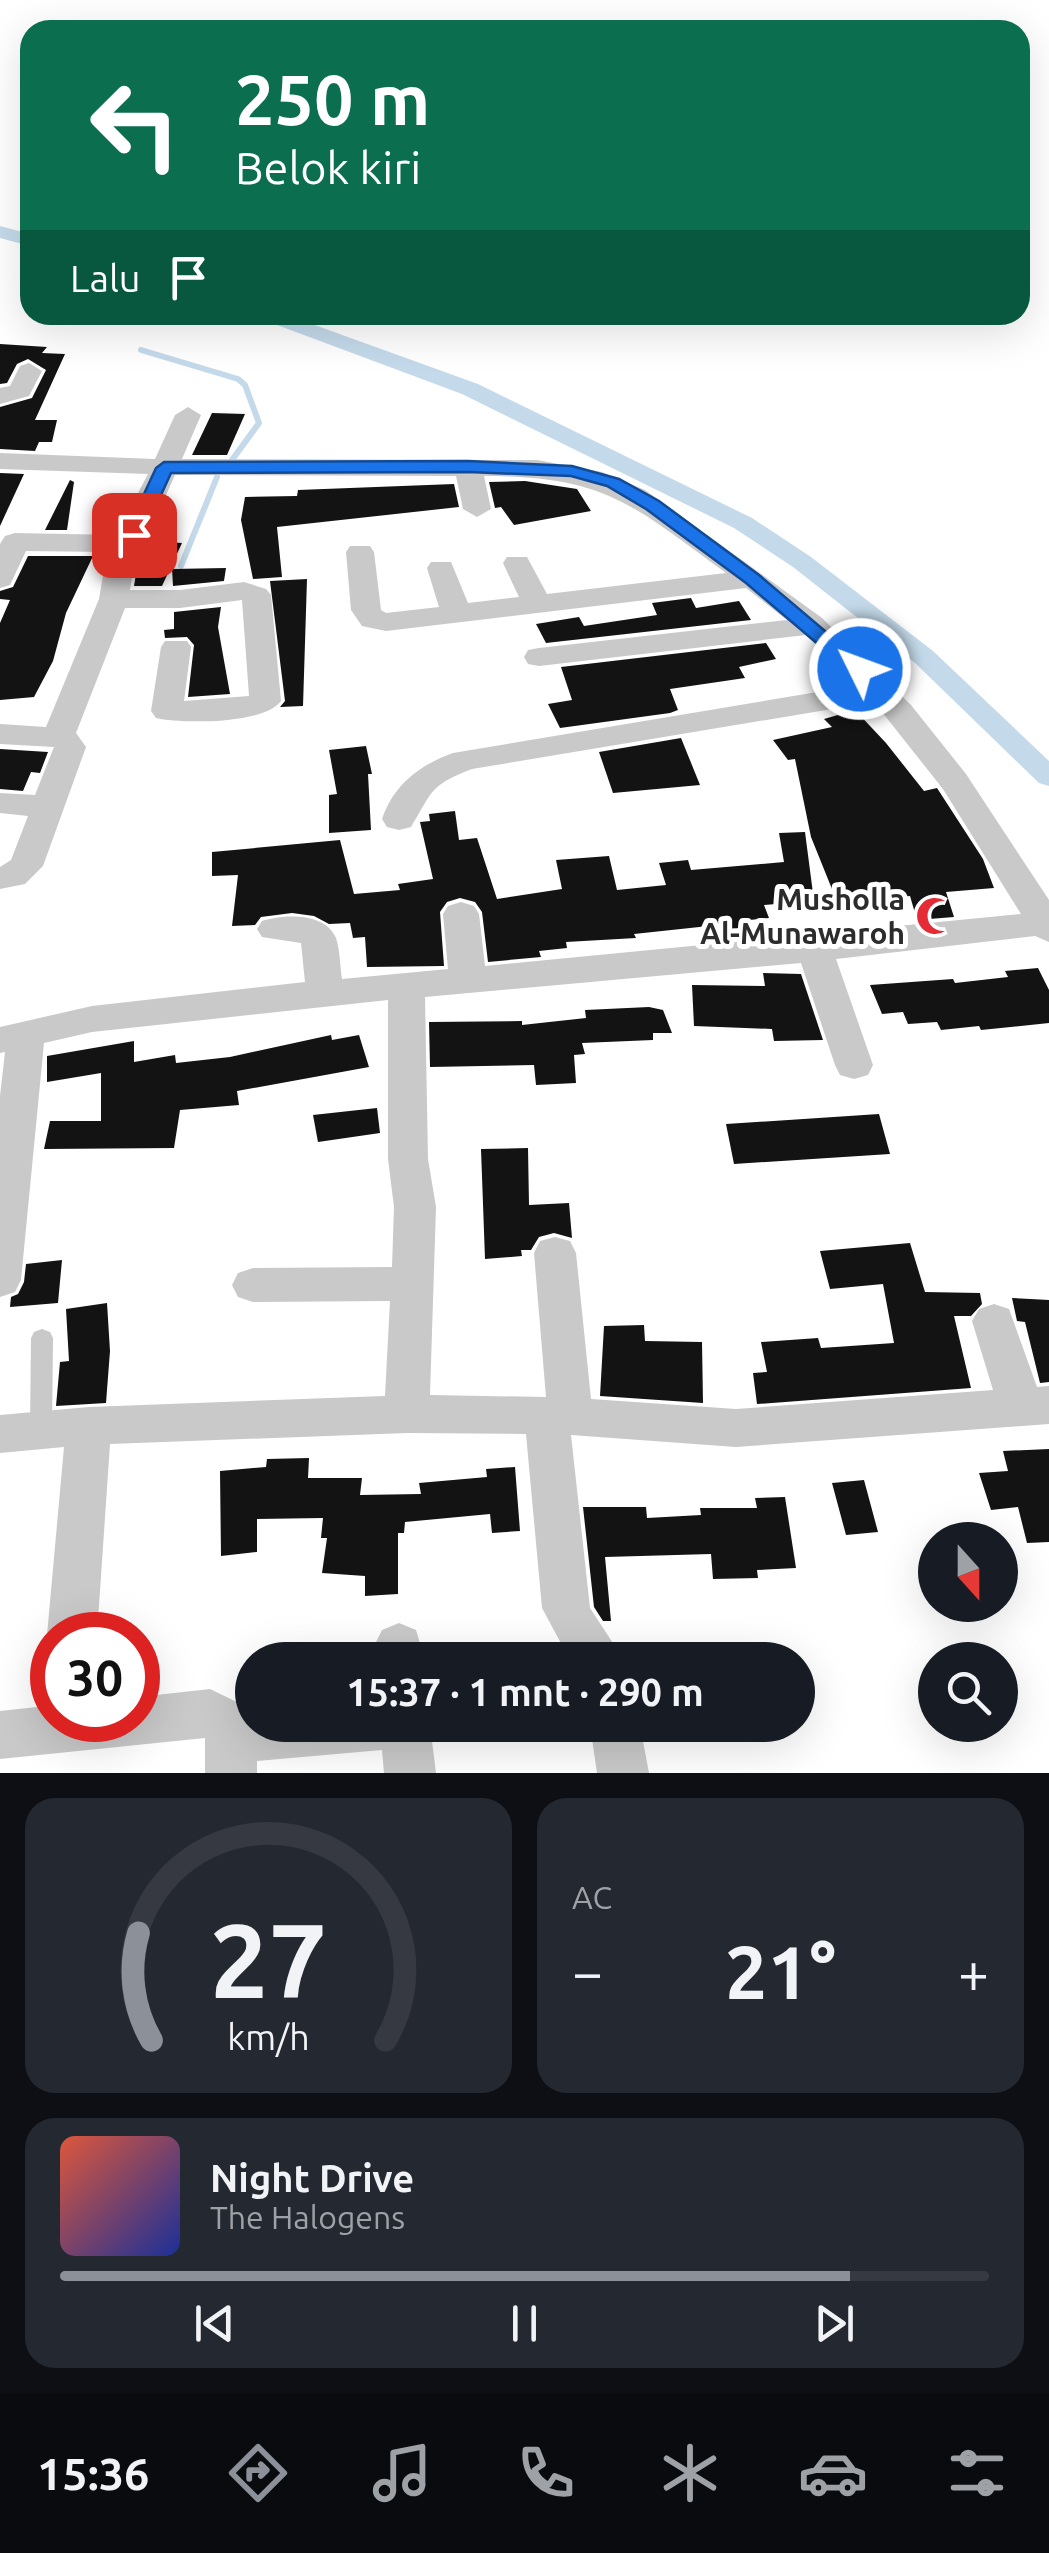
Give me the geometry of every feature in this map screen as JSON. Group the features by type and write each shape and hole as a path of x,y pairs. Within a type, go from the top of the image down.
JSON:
{"street":[{"path":"0,396 20,391 29,372"},
{"path":"0,580 8,542 124,542 134,535 154,467 188,415"},
{"path":"0,461 154,467 468,467 572,471 613,482 652,505 752,579 838,647 882,691 949,774 1047,927 325,993 92,1019 13,1038 0,1280"},
{"path":"468,467 477,509"},
{"path":"58,737 129,599 124,542"},
{"path":"360,552 366,610 373,620 752,579"},
{"path":"517,563 537,604"},
{"path":"442,568 456,613"},
{"path":"129,599 180,599 244,592 256,595 264,701 244,709 167,711 176,647"},
{"path":"539,657 810,626"},
{"path":"398,819 408,794 432,775 464,760 882,691"},
{"path":"0,734 58,737 70,742 26,866 12,876 0,878"},
{"path":"0,803 49,806"},
{"path":"461,914 468,981"},
{"path":"275,929 308,930 318,939 325,993"},
{"path":"815,950 854,1064"},
{"path":"406,987 408,1160 415,1207 407,1414"},
{"path":"555,1254 566,1608 585,1642"},
{"path":"253,1286 412,1284"},
{"path":"20,1432 407,1414 558,1417 736,1428 1035,1406 994,1321"},
{"path":"74,1612 90,1426"},
{"path":"160,1717 210,1714 224,1722 232,1756 302,1742"},
{"path":"0,1736 30,1730"},
{"path":"407,1742 410,1773"},
{"path":"618,1742 624,1773"}],"lane":[{"path":"20,1432 42,1338"}],"building":[{"path":"0,344 47,347 42,353 65,354 35,420 57,420 52,442 39,442 35,451 0,449 0,407 32,398 46,370 28,359 17,364 7,383 0,384"},
{"path":"212,413 245,414 227,455 192,455"},
{"path":"0,473 24,474 0,526"},
{"path":"70,480 74,482 67,530 45,530"},
{"path":"525,481 577,489 591,511 514,525 501,507 495,508 489,482"},
{"path":"454,484 459,507 277,527 282,577 253,579 241,520 245,497 297,496 298,490"},
{"path":"151,541 182,543 162,586 134,586 139,556 144,556"},
{"path":"28,556 93,556 66,613 53,661 34,697 0,700 0,623 10,600 0,599 0,591 13,587"},
{"path":"226,568 224,581 173,586 172,569"},
{"path":"307,579 303,706 280,707 285,701 270,581"},
{"path":"691,598 696,608 739,601 751,620 546,643 536,624 579,617 584,626 657,615 652,603"},
{"path":"221,607 218,627 230,694 188,697 194,645 187,637 165,638 164,630 174,629 174,612"},
{"path":"766,643 776,659 739,667 745,678 670,689 678,710 670,713 560,728 548,704 572,700 561,667"},
{"path":"855,710 924,791 937,788 983,859 994,888 946,892 954,917 917,920 910,896 858,902 857,898 836,899 811,837 795,759 788,760 773,740 832,727 824,719"},
{"path":"681,738 700,785 613,793 599,752"},
{"path":"366,746 372,774 368,774 371,830 329,833 329,795 337,794 329,750"},
{"path":"0,749 48,752 40,773 31,772 23,791 0,789"},
{"path":"455,811 459,840 477,838 497,899 562,889 556,860 609,856 617,890 666,885 659,863 688,860 691,870 784,862 779,833 805,832 814,901 764,905 769,918 740,921 743,928 720,930 718,925 634,934 636,938 566,942 567,948 539,951 541,957 488,962 482,912 475,902 460,898 447,902 440,912 444,966 367,967 365,937 353,938 350,923 329,924 314,916 292,913 261,917 255,925 232,926 238,875 212,876 212,852 340,840 354,894 400,890 398,884 433,879 420,822 430,821 429,814"},
{"path":"1038,968 1049,990 1049,1023 981,1030 979,1026 941,1030 937,1022 908,1024 903,1012 882,1014 870,985 953,979 955,983 1008,977 1005,971"},
{"path":"763,973 801,974 823,1040 774,1041 772,1029 694,1026 692,985 765,986"},
{"path":"585,1010 663,1010 672,1033 653,1033 653,1040 582,1043 585,1054 574,1055 576,1083 536,1085 534,1065 430,1067 429,1022 522,1021 522,1025 586,1018"},
{"path":"331,1035 332,1040 359,1035 369,1067 237,1091 239,1105 180,1110 174,1148 44,1149 50,1121 101,1121 101,1073 47,1082 47,1056 134,1041 134,1062 175,1055 176,1063 230,1057"},
{"path":"377,1108 380,1133 318,1142 313,1115"},
{"path":"879,1114 890,1154 734,1164 726,1124"},
{"path":"528,1148 529,1205 569,1203 572,1238 554,1233 539,1237 531,1250 521,1250 522,1256 485,1259 481,1149"},
{"path":"910,1243 925,1292 980,1293 982,1304 971,1316 954,1316 971,1388 757,1404 753,1373 767,1372 761,1342 818,1338 821,1348 894,1343 883,1284 830,1289 820,1251"},
{"path":"62,1260 58,1303 10,1307 11,1297 18,1294 24,1282 26,1264"},
{"path":"1012,1298 1049,1300 1049,1382 1040,1383 1025,1322 1017,1321"},
{"path":"107,1303 110,1351 106,1403 56,1406 60,1362 69,1361 66,1309"},
{"path":"644,1325 645,1341 702,1342 703,1403 600,1396 604,1326"},
{"path":"1049,1449 1049,1542 1027,1543 1018,1507 991,1510 979,1473 1008,1471 1003,1451"},
{"path":"309,1458 308,1478 362,1478 360,1495 421,1494 419,1483 487,1477 486,1469 515,1467 520,1531 492,1533 490,1514 405,1522 404,1533 398,1533 398,1594 365,1596 365,1576 322,1573 327,1538 321,1538 323,1518 257,1519 257,1552 221,1556 220,1471 266,1467 267,1459"},
{"path":"864,1480 878,1532 846,1535 832,1483"},
{"path":"785,1497 796,1568 757,1570 758,1578 713,1579 711,1554 605,1557 611,1621 603,1621 594,1607 583,1507 646,1507 647,1518 701,1515 700,1508 757,1508 755,1498"}],"waterway":[{"path":"0,232 20,237"},
{"path":"295,325 470,389 743,523 802,562 924,657 1049,777"},
{"path":"141,350 238,379 245,385 259,423 232,460"},
{"path":"181,566 217,477"}],"place":[{"name":"Musholla Al-Munawaroh","path":"935,916"}],"route":[{"path":"134,535 164,468 468,467 572,471 613,482 652,505 752,579 860,669"}]}
